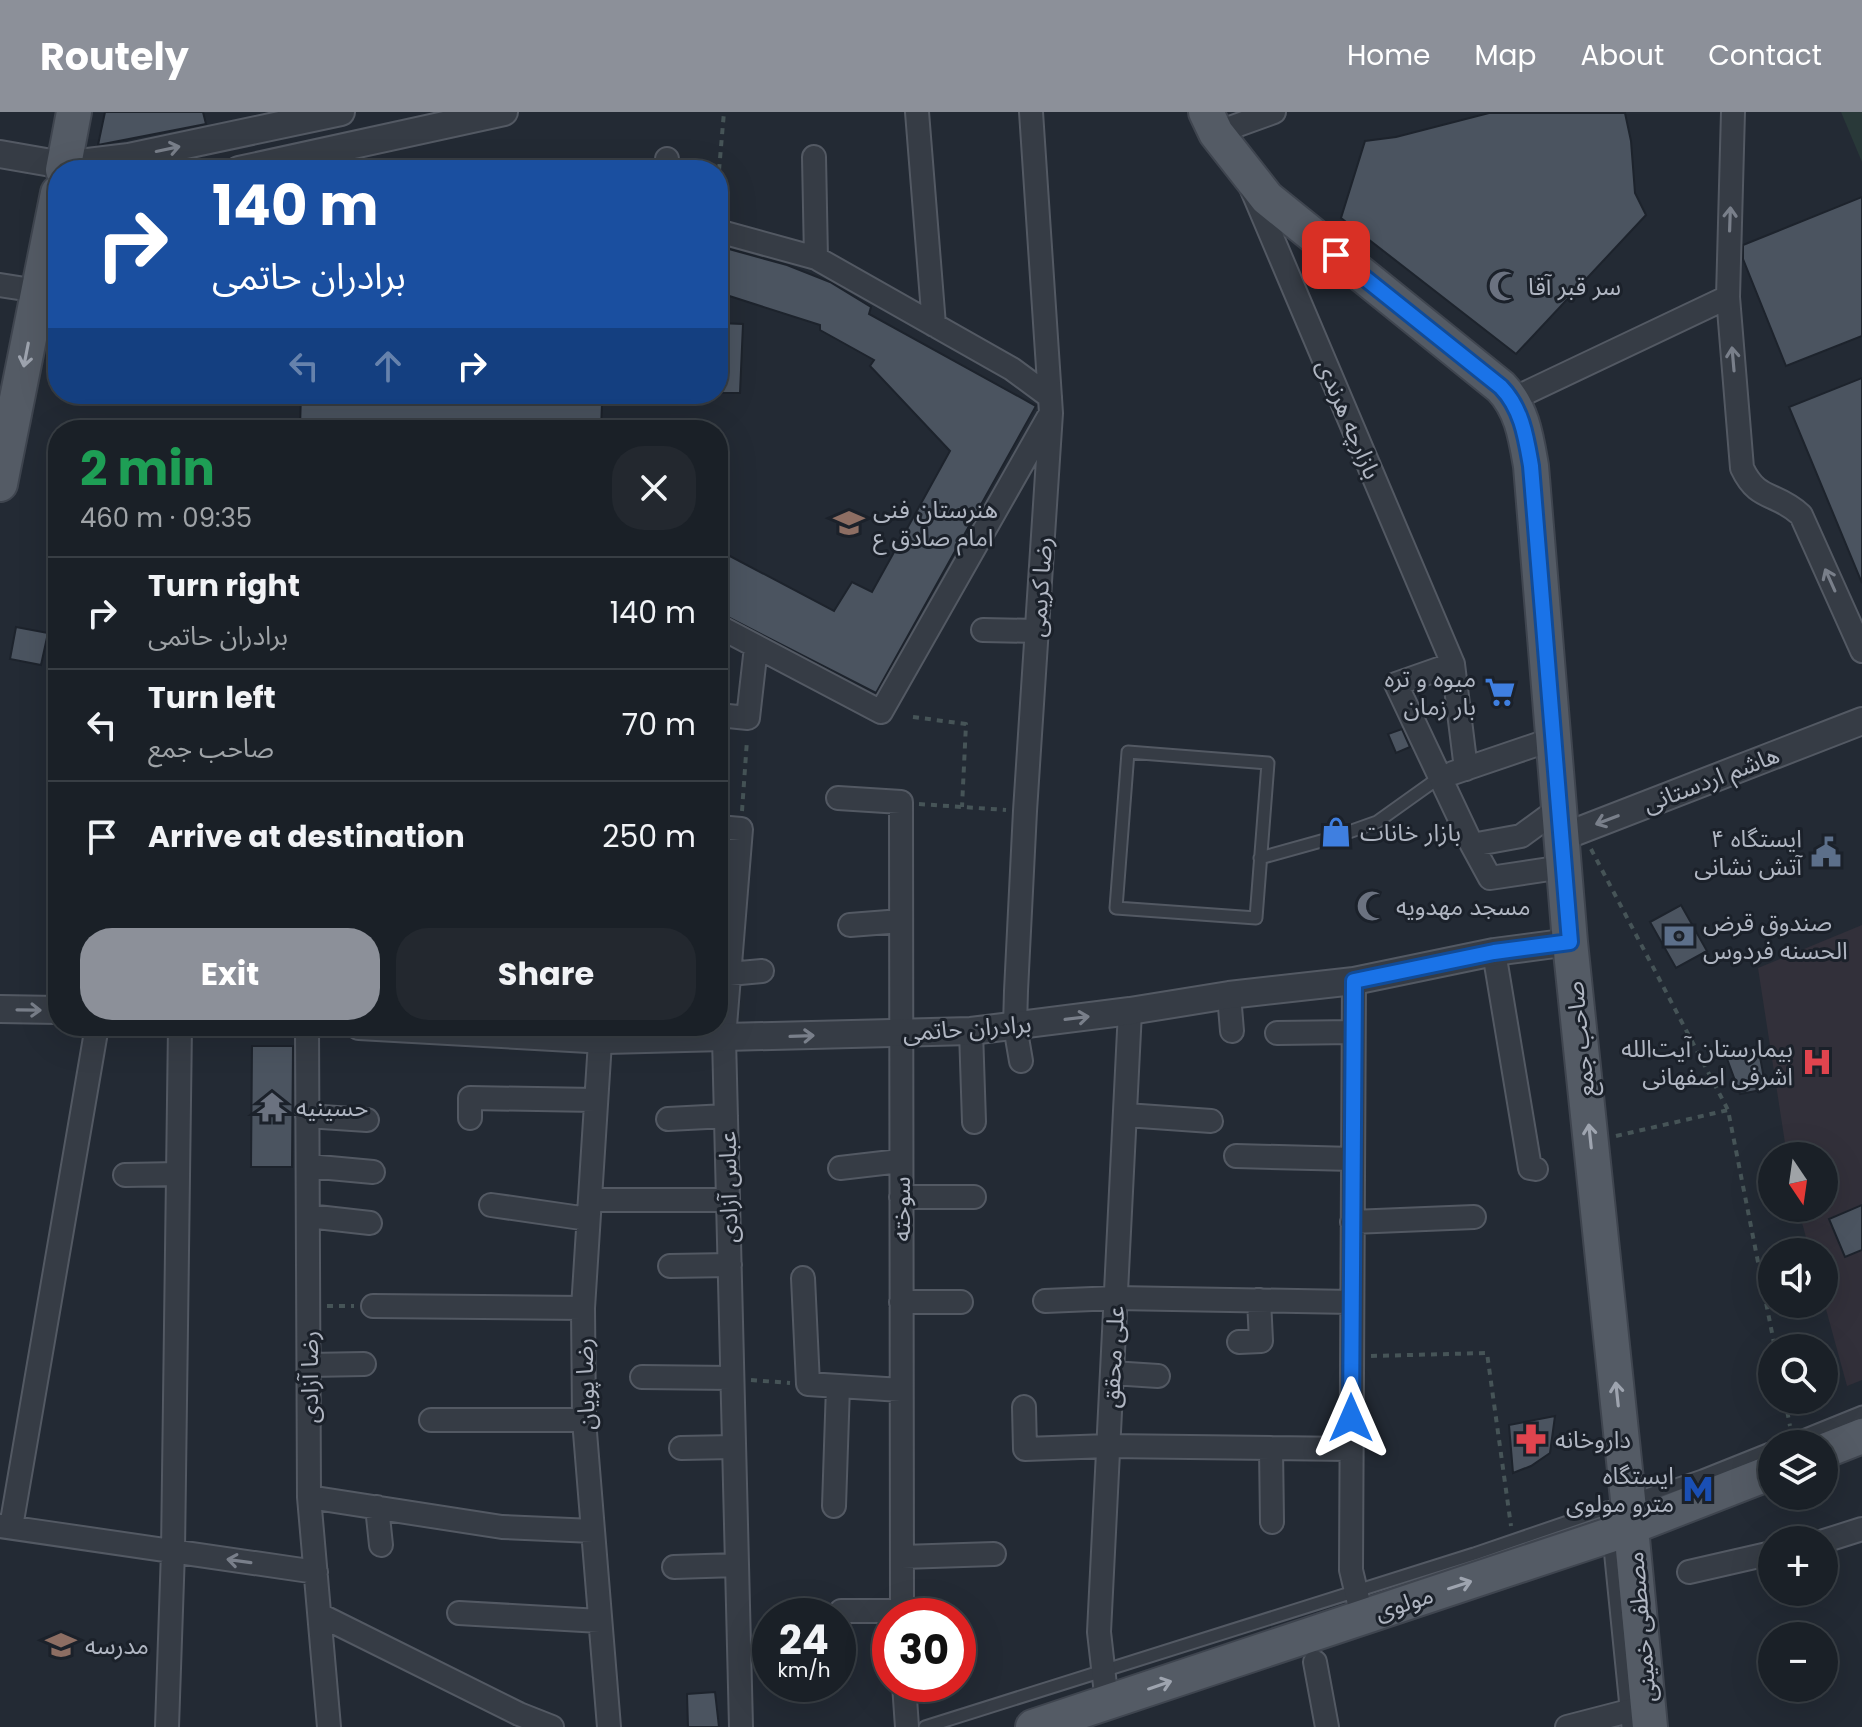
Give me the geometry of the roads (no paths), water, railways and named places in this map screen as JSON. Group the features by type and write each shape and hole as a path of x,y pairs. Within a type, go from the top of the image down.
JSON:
{"main road":[{"path":"65,160 74,112"},
{"path":"1211,123 1245,174 1289,218 1513,399"},
{"path":"1,475 48,245"},
{"name":"صاحب جمع","path":"1513,399 1522,420 1531,466 1553,739 1566,836 1570,942 1591,1143 1619,1518"},
{"path":"1838,1439 1862,1436"},
{"name":"مولوی","path":"1033,1727 1105,1687 1619,1518 1758,1476"},
{"name":"مصطفی خمینی","path":"1619,1518 1638,1718"}],"street":[{"path":"123,160 341,112"},
{"path":"344,159 405,122 504,112"},
{"path":"917,112 934,325"},
{"name":"رضا کریمی","path":"1021,1061 1015,1026 1050,405 1031,112"},
{"path":"1211,123 1274,112"},
{"path":"1733,112 1728,297 1742,468 1757,491 1787,502 1801,515 1862,651"},
{"path":"0,154 48,187"},
{"path":"814,157 816,258"},
{"name":"بازارچه هرندی","path":"1245,174 1453,664 1466,769"},
{"path":"728,234 816,258 1012,369 1050,405 881,712 728,632"},
{"path":"0,285 38,291"},
{"path":"1513,399 1728,297"},
{"path":"983,630 1037,631"},
{"path":"728,716 748,718 756,647"},
{"path":"1453,664 1396,684 1490,878 1566,836"},
{"name":"هاشم اردستانی","path":"1566,836 1862,721"},
{"path":"1440,777 1553,739"},
{"name":"سوخته","path":"838,798 901,802 902,1598"},
{"name":"عباس آزادی","path":"728,828 741,829 728,885"},
{"path":"1472,845 1521,836 1566,836"},
{"path":"850,925 901,921"},
{"name":"برادران حاتمی","path":"674,1036 724,1038 971,1031 1354,981 1494,952 1570,942"},
{"path":"1494,952 1530,1168 1536,1169"},
{"path":"728,974 762,971"},
{"path":"1354,981 1351,1570 1359,1604"},
{"path":"1229,995 1232,1031"},
{"path":"0,1009 48,1010"},
{"name":"علی محقق","path":"1105,1687 1099,1632 1130,1011"},
{"path":"971,1031 974,1122"},
{"path":"1277,1033 1353,1032"},
{"path":"95,1036 6,1527 316,1572"},
{"path":"167,1727 173,1551 180,1036"},
{"name":"رضا آزادی","path":"307,1036 309,1497 329,1727"},
{"name":"رضا پویان","path":"600,1036 583,1308 584,1420 609,1727"},
{"name":"عباس آزادی","path":"724,1038 741,1727"},
{"path":"470,1118 470,1098 596,1100"},
{"path":"1126,1115 1211,1121"},
{"path":"307,1116 367,1120"},
{"path":"668,1119 726,1116"},
{"path":"1236,1156 1353,1159"},
{"path":"840,1168 900,1161"},
{"path":"308,1166 373,1172"},
{"path":"125,1175 178,1174"},
{"path":"901,1197 974,1197"},
{"path":"491,1205 589,1210 728,1200"},
{"path":"308,1216 370,1223"},
{"path":"1352,1222 1474,1217"},
{"path":"670,1266 730,1265"},
{"path":"803,1278 808,1384 901,1390"},
{"path":"1045,1301 1116,1298 1352,1302"},
{"path":"1239,1342 1261,1341 1259,1300"},
{"path":"901,1302 961,1302"},
{"path":"373,1306 583,1308"},
{"path":"309,1365 364,1364"},
{"path":"1112,1373 1158,1376"},
{"path":"642,1377 732,1378"},
{"path":"834,1506 838,1386"},
{"path":"1024,1407 1025,1449 1108,1446 1351,1449"},
{"path":"431,1420 584,1420"},
{"path":"681,1448 734,1447"},
{"path":"1271,1448 1272,1522"},
{"path":"309,1497 502,1527 593,1531"},
{"path":"377,1507 381,1545"},
{"path":"1838,1537 1862,1529"},
{"path":"902,1557 994,1554"},
{"path":"1689,1572 1758,1556"},
{"path":"674,1567 737,1565"},
{"path":"459,1613 600,1621"},
{"path":"320,1615 501,1716 552,1727"},
{"path":"1315,1662 1327,1727"},
{"path":"905,1702 907,1727"},
{"path":"1567,1727 1638,1718"}],"lane":[{"path":"1128,752 1268,763 1260,858 1256,918 1116,908 1128,752"},
{"path":"1260,858 1377,822 1440,777"},
{"path":"1828,1430 1862,1412"},
{"path":"1359,1604 1513,1540 1619,1518 1702,1476 1758,1454"},
{"path":"925,1727 1105,1687"}],"place":[{"name":"سر قبر آقا","path":"1504,286"},
{"name":"هنرستان فنی امام صادق ع","path":"849,523"},
{"name":"میوه و تره بار زمان","path":"1500,692"},
{"name":"بازار خانات","path":"1336,832"},
{"name":"ایستگاه ۴ آتش نشانی","path":"1826,852"},
{"name":"مسجد مهدویه","path":"1372,906"},
{"name":"صندوق قرض الحسنه فردوس","path":"1679,936"},
{"name":"بیمارستان آیت‌الله اشرفی اصفهانی","path":"1817,1062"},
{"name":"حسینیه","path":"272,1107"},
{"name":"داروخانه","path":"1531,1439"},
{"name":"ایستگاه مترو مولوی","path":"1698,1489"},
{"name":"مدرسه","path":"61,1645"}]}
